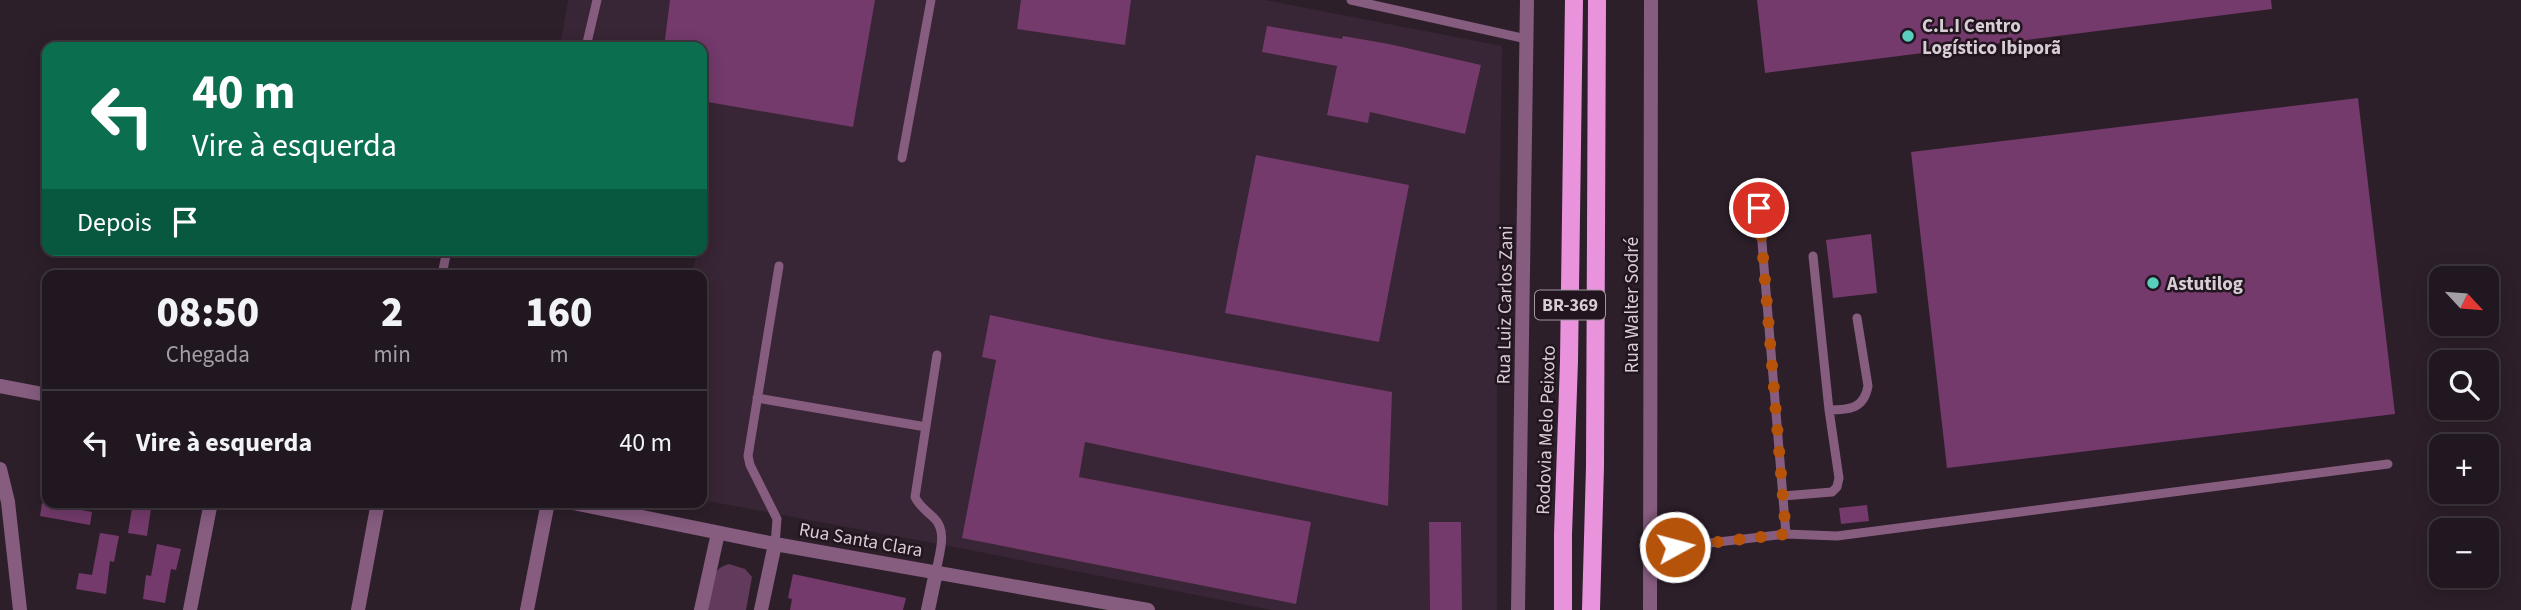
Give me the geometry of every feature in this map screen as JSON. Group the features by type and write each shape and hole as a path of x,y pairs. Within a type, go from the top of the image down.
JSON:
{"main road":[{"name":"Rodovia Melo Peixoto","path":"1563,610 1574,0"},
{"name":"BR-369","path":"1591,610 1595,453 1597,0"}],"street":[{"name":"Rua Luiz Carlos Zani","path":"1518,610 1527,0"},
{"name":"Rua Walter Sodré","path":"1650,610 1651,0"},
{"path":"0,386 42,395"},
{"path":"0,469 8,502 20,610"},
{"path":"190,610 210,508"},
{"path":"358,610 377,508"},
{"path":"527,610 547,508"},
{"name":"Rua Santa Clara","path":"597,508 775,544 936,572 1093,605 1145,610"},
{"path":"701,610 718,533"},
{"path":"761,610 775,544"},
{"path":"928,610 936,572"}],"lane":[{"path":"587,42 597,0"},
{"path":"902,158 931,0"},
{"path":"1351,0 1527,39"},
{"path":"1757,182 1786,534"},
{"path":"1783,496 1832,492 1837,487 1839,478 1813,256"},
{"path":"775,544 778,519 748,456 779,266"},
{"path":"1829,410 1848,410 1859,406 1867,395 1868,386 1857,317"},
{"path":"936,572 942,530 939,523 915,497 937,355"},
{"path":"757,398 926,427"},
{"path":"1650,550 1786,534 1837,536 2388,464"}],"shaded area":[{"path":"568,0 1265,0 1502,46 1497,610 1271,610 707,501 707,270 693,270 696,256 707,256 707,42 561,42"},
{"path":"729,564 745,569 752,577 746,610 705,610 713,576"}],"building":[{"path":"670,0 875,0 853,127 707,102 707,42 665,42"},
{"path":"1021,0 1131,0 1125,45 1017,29"},
{"name":"C.L.I Centro Logístico Ibiporã","path":"1757,0 2271,0 2272,9 1765,73"},
{"path":"1267,26 1389,44 1481,65 1465,134 1370,112 1368,123 1327,115 1337,66 1262,52"},
{"name":"Astutilog","path":"2358,98 2395,414 1947,468 1911,152"},
{"path":"1256,155 1409,185 1379,342 1225,313"},
{"path":"1871,234 1877,293 1833,298 1826,240"},
{"path":"990,315 1104,339 1392,392 1388,506 1085,442 1079,477 1311,522 1296,604 962,538 996,360 982,357"},
{"path":"42,503 42,508 70,508 92,512 90,525 40,516"},
{"path":"1867,505 1869,521 1841,524 1839,508"},
{"path":"132,508 151,508 147,536 128,533"},
{"path":"1429,522 1461,522 1462,610 1430,610"},
{"path":"100,533 119,536 114,562 110,561 106,594 76,589 79,573 92,575"},
{"path":"157,544 181,549 176,570 171,569 165,603 143,599 146,575 151,576"},
{"path":"793,574 906,598 903,610 790,610 792,599 788,598"}],"place":[{"name":"C.L.I Centro Logístico Ibiporã","path":"1908,36"},
{"name":"Astutilog","path":"2153,283"}],"route":[{"path":"1675,547 1786,534 1759,208"}]}
